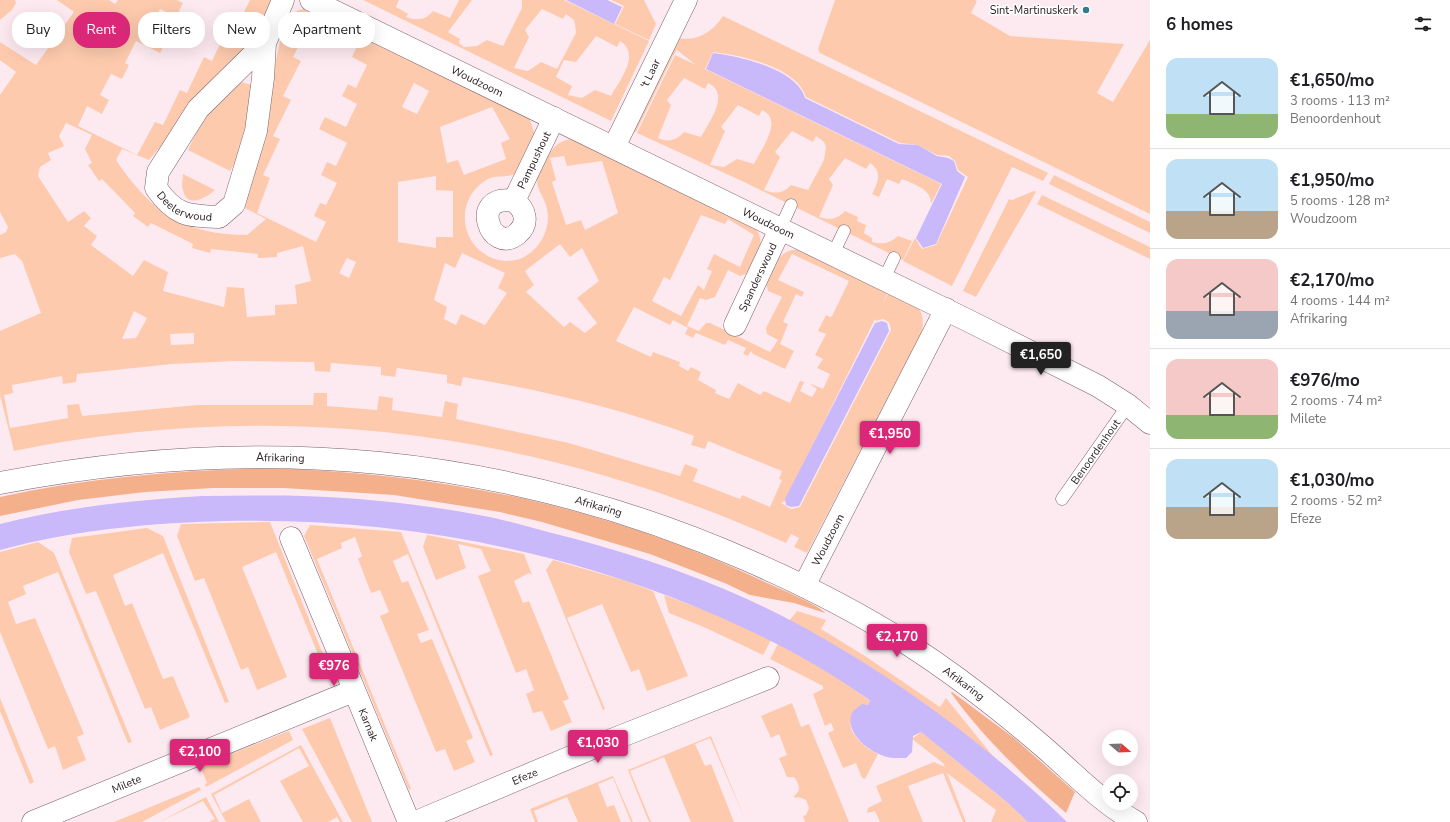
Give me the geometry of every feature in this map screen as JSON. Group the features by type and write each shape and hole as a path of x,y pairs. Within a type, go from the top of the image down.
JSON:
{"street":[{"name":"Deelerwoud","path":"270,32 283,0"},
{"name":"Woudzoom","path":"311,0 946,309 804,586"},
{"name":"'t Laar","path":"614,147 686,0"},
{"name":"Deelerwoud","path":"265,44 263,78 256,131 234,204 219,217 181,213 164,200 156,188 158,172 198,109 265,44"},
{"name":"Pampushout","path":"514,201 554,118"},
{"name":"Spanderswoud","path":"735,325 780,229"},
{"path":"946,309 1098,386 1128,405 1150,423"},
{"name":"Afrikaring","path":"0,483 114,465 178,459 242,456 310,457 371,461 443,470 515,483 612,509 706,542 804,586 857,614 903,641 965,685 1040,744 1119,816 1136,822"},
{"name":"Karnak","path":"291,538 409,822"},
{"name":"Efeze","path":"416,822 608,741 768,678"},
{"name":"Milete","path":"33,822 353,690"}],"lane":[{"path":"780,229 791,205"},
{"path":"833,254 844,231"},
{"path":"884,279 894,258"},
{"name":"Benoordenhout","path":"1062,499 1128,405"}],"shaded area":[{"path":"0,0 15,0 16,3 12,10 0,20"},
{"path":"57,0 109,0 115,4 118,0 177,0 183,3 178,12 166,12 160,9 159,12 138,12 138,42 136,41 125,63 129,65 122,79 111,74 100,95 109,100 102,114 87,106 78,126 137,155 155,122 163,125 180,90 187,93 204,57 212,61 218,48 244,48 149,160 122,149 116,160 142,193 156,206 171,217 187,225 225,234 247,235 266,219 245,208 279,48 298,48 293,57 301,61 283,96 291,100 273,136 280,139 263,175 270,178 257,213 316,242 326,222 314,216 320,203 326,205 337,183 321,175 327,162 336,166 347,143 319,129 325,117 346,127 357,104 342,96 348,84 356,88 367,65 352,57 356,48 375,48 375,41 529,117 535,135 527,158 522,167 512,175 488,179 477,187 470,197 466,208 465,220 467,232 472,242 481,251 492,258 504,261 517,260 531,252 542,240 548,216 547,208 538,186 538,174 550,153 557,145 566,140 577,139 752,224 757,231 760,237 760,249 746,274 740,276 728,270 715,297 706,300 700,298 687,326 699,331 706,323 710,323 770,352 778,340 767,334 766,328 782,297 768,291 766,283 775,264 782,255 793,250 801,249 888,291 882,305 889,291 916,305 922,316 923,324 921,334 807,553 794,547 799,538 791,534 786,543 693,505 598,474 503,450 408,435 311,427 213,427 114,435 14,451 0,395 0,331 41,313 22,261 15,254 0,258 0,235 6,232 8,227 0,212 0,95 16,72 0,60 0,42 36,65 48,48 65,48 65,25 73,13 73,48 130,48 130,12 74,12","holes":["414,83 429,91 417,114 402,107","492,107 510,139 501,143 506,159 464,175 458,160 447,163 440,127","66,123 92,135 85,149 92,163 88,165 99,181 102,179 135,213 133,216 148,227 151,223 193,244 192,248 210,253 211,249 258,254 258,258 277,257 277,253 303,246 311,281 295,285 297,304 275,305 275,315 247,317 244,288 227,287 224,307 163,291 168,272 144,260 133,276 91,245 97,236 84,226 91,218 84,211 68,222 38,176 40,167 51,160 48,153 64,146 59,136","564,156 567,166 602,161 618,213 585,230 581,220 566,225 552,182 556,180 550,158","436,176 436,190 453,191 453,237 436,237 436,248 398,242 398,182","701,215 725,224 728,219 754,235 740,267 714,254 707,269 712,271 704,290 698,285 681,316 652,301 664,277 670,280","560,244 570,257 582,248 599,281 577,298 597,323 585,333 570,322 564,327 526,292 534,285 525,271","462,253 505,273 498,288 507,293 485,325 461,314 456,325 444,319 447,307 434,300 445,263 455,268","792,254 849,281 832,316 830,317 826,315 818,331 826,334 815,355 823,359 817,368 830,374 823,389 809,383 817,389 812,397 800,391 804,382 800,381 790,403 764,391 760,395 738,383 729,399 715,393 716,390 698,380 701,372 691,367 688,371 679,366 680,362 653,352 651,357 616,341 634,307 670,325 673,320 688,328 685,334 693,338 696,333 725,345 728,340 746,348 743,354 748,356 751,351 753,354 785,369 794,351 780,344 788,324 783,322 796,294 802,297 804,292 778,280","347,258 356,262 349,278 339,273","134,311 147,318 136,338 122,339","875,319 876,321 883,319 889,322 891,330 800,507 791,509 781,503 785,501","194,333 194,344 171,345 170,334","235,361 314,362 315,371 330,372 331,363 381,367 381,375 395,377 397,368 447,375 447,383 461,386 463,377 551,394 609,408 666,426 694,436 691,445 705,449 708,441 782,471 779,479 782,480 770,507 742,495 740,499 693,481 698,469 685,464 680,476 569,443 456,419 458,404 445,401 442,417 392,410 393,398 379,396 377,410 327,406 327,393 314,393 313,405 197,405 82,416 79,404 67,405 68,418 10,428 4,395 13,393 12,385 62,376 63,384 76,382 77,374 172,364"]},
{"path":"250,0 272,0 270,12 244,12"},
{"path":"363,0 399,0 396,7 408,14 406,17 421,19 433,11 450,18 459,0 472,0 448,32 460,39 459,43 464,47 477,46 487,40 503,46 522,8 522,0 564,0 649,41 611,121","holes":["542,9 563,19 566,14 574,20 576,33 557,69 541,62 528,71 514,68 529,37 525,30","596,36 617,47 620,41 626,46 629,53 627,67 611,96 595,90 582,98 568,95 572,86 556,77 564,60 576,62"]},
{"path":"566,0 607,0 622,7 614,24"},
{"path":"611,0 644,0 656,24 649,40 615,24 624,6"},
{"path":"835,0 975,0 977,1 971,13 1010,36 1124,44 1097,93 1113,102 1150,40 1150,214 820,53 818,49"},
{"path":"304,9 309,9 315,12 295,12"},
{"path":"723,16 1048,173 1043,181 1012,167 952,286 903,261 915,238 922,249 936,245 968,177 958,170 955,161 949,156 937,155 918,145 900,143 806,97 801,87 780,70 766,64 738,56 713,52 705,69 941,184 931,204 928,194 925,191 902,179 899,184 887,179 879,197 872,194 878,177 877,170 874,166 870,163 866,169 845,158 829,179 833,185 819,217 826,219 833,218 839,216 845,211 858,217 857,221 866,225 864,233 872,238 872,242 886,243 898,236 912,241 903,260 744,182 637,133 675,55 696,65 677,50 636,132 634,132 636,124 678,38 685,39 698,37 710,31","holes":["684,78 705,89 708,83 715,88 718,94 716,108 701,137 684,132 672,140 662,140 658,138 671,105 667,100","738,105 759,116 762,110 768,115 771,121 769,135 754,164 737,159 724,167 710,165 725,131 721,127","792,131 813,142 816,136 824,142 826,147 824,160 808,190 791,185 782,192 764,190 780,157 775,152"]},
{"path":"150,48 162,48 160,53"},
{"path":"713,53 737,57 766,66 791,79 800,88 805,98 899,144 918,145 937,156 954,161 957,171 965,177 936,244 923,248 916,238 942,184 706,69"},
{"path":"241,82 252,85 255,94 241,153 230,171 188,150 205,115"},
{"path":"183,174 215,190 202,199 188,199 182,188"},
{"path":"1054,175 1150,222 1150,233 1049,184"},
{"path":"1034,191 1036,192 976,297 963,291 1009,199 1012,200"},
{"path":"1042,195 1150,247 1150,259 1037,204"},
{"path":"882,321 887,323 889,331 799,506 791,507 786,505 785,499 875,323"},
{"path":"273,468 402,478 464,487 526,499 587,515 647,534 707,556 799,597 816,606 825,613 794,603 750,595 727,584 650,554 542,522 500,512 394,495 284,488 213,488 145,492 78,500 0,516 0,497 68,484 170,473"},
{"path":"203,496 325,497 391,502 457,511 505,521 599,546 649,561 723,588 832,643 916,697 996,758 1067,822 1028,822 1008,803 921,732 913,736 912,752 906,758 887,757 875,752 857,738 851,725 853,711 862,704 868,705 870,701 845,683 773,642 723,618 671,597 617,578 562,562 507,548 452,537 396,529 283,521 225,521 140,526 56,537 0,550 0,524 50,513 101,505"},
{"path":"270,522 326,662 322,664 276,552 242,567 287,677 257,690 248,667 241,670 204,578 195,581 177,536 181,524"},
{"path":"310,525 401,532 493,755 490,756 408,554 393,561 402,583 408,581 429,630 417,634 421,643 432,639 473,738 466,741 475,762 454,771 445,749 436,752 380,616 389,612 380,590 371,593 358,559 362,556 355,537 341,543 342,548 317,559 411,789 409,790 304,536"},
{"path":"147,528 163,536 229,702 225,703 163,553 113,575 125,606 132,603 163,679 173,676 190,717 160,730 151,707 145,709 96,591 86,594 69,552 72,538"},
{"path":"427,535 524,554 532,575 529,573 514,581 523,603 529,601 569,699 563,701 572,722 551,731 542,711 533,713 526,694 534,690 526,669 516,673 478,576 491,571 481,549 458,544 466,568 436,580 423,547"},
{"path":"38,542 54,553 132,742 128,743 58,572 23,586 26,594 8,602 16,624 35,618 84,734 77,737 86,760 63,770 55,746 48,749 0,632 0,552"},
{"path":"553,560 623,580 653,591 688,676 647,691 639,669 631,672 602,604 567,618 605,709 603,710 546,570"},
{"path":"664,595 715,614 771,640 763,655 706,628 669,613"},
{"path":"797,611 826,620 821,629 865,656 940,707 946,698 996,760 942,718 886,678 848,653 789,621"},
{"path":"778,644 836,676 870,701 868,705 862,705 858,708 851,720 852,731 855,736 869,749 878,754 865,779 862,778 856,763 843,768 828,733 834,730 831,723 825,726 813,694 823,689 823,686 770,659"},
{"path":"952,692 1014,738 1075,792 1066,813 1020,771 991,741 964,710 951,693"},
{"path":"0,698 34,782 30,784 0,711"},
{"path":"792,703 801,727 809,724 849,822 805,822 803,816 806,815 809,808 806,800 798,797 795,798 794,796 797,794 799,787 794,777 787,777 779,758 787,755 779,734 771,738 761,716"},
{"path":"330,718 372,822 352,822 302,729"},
{"path":"289,731 293,740 206,787 205,784 207,783 200,766"},
{"path":"921,732 1008,803 1028,822 991,822 996,810 947,773 966,822 963,822 943,773 908,786 923,822 880,822 875,811 867,813 868,808 882,801 876,786 934,762 945,767 943,763 912,739"},
{"path":"711,736 746,822 710,738 695,744 705,766 711,764 734,822 691,822 664,757 630,771 651,822 649,822 628,770"},
{"path":"301,745 343,822 340,822 337,817 328,822 303,822 280,781 309,766 299,748 214,795 222,813 249,799 261,822 226,822 211,794"},
{"path":"613,776 633,822 631,822 613,778 598,784 607,807 614,805 621,822 578,822 567,797 534,811 538,822 535,822 530,809"},
{"path":"199,787 201,790 142,822 114,822"},
{"path":"206,797 219,822 209,822 215,819 203,801 159,822"}],"place":[{"name":"Sint-Martinuskerk","path":"1086,10"}]}
